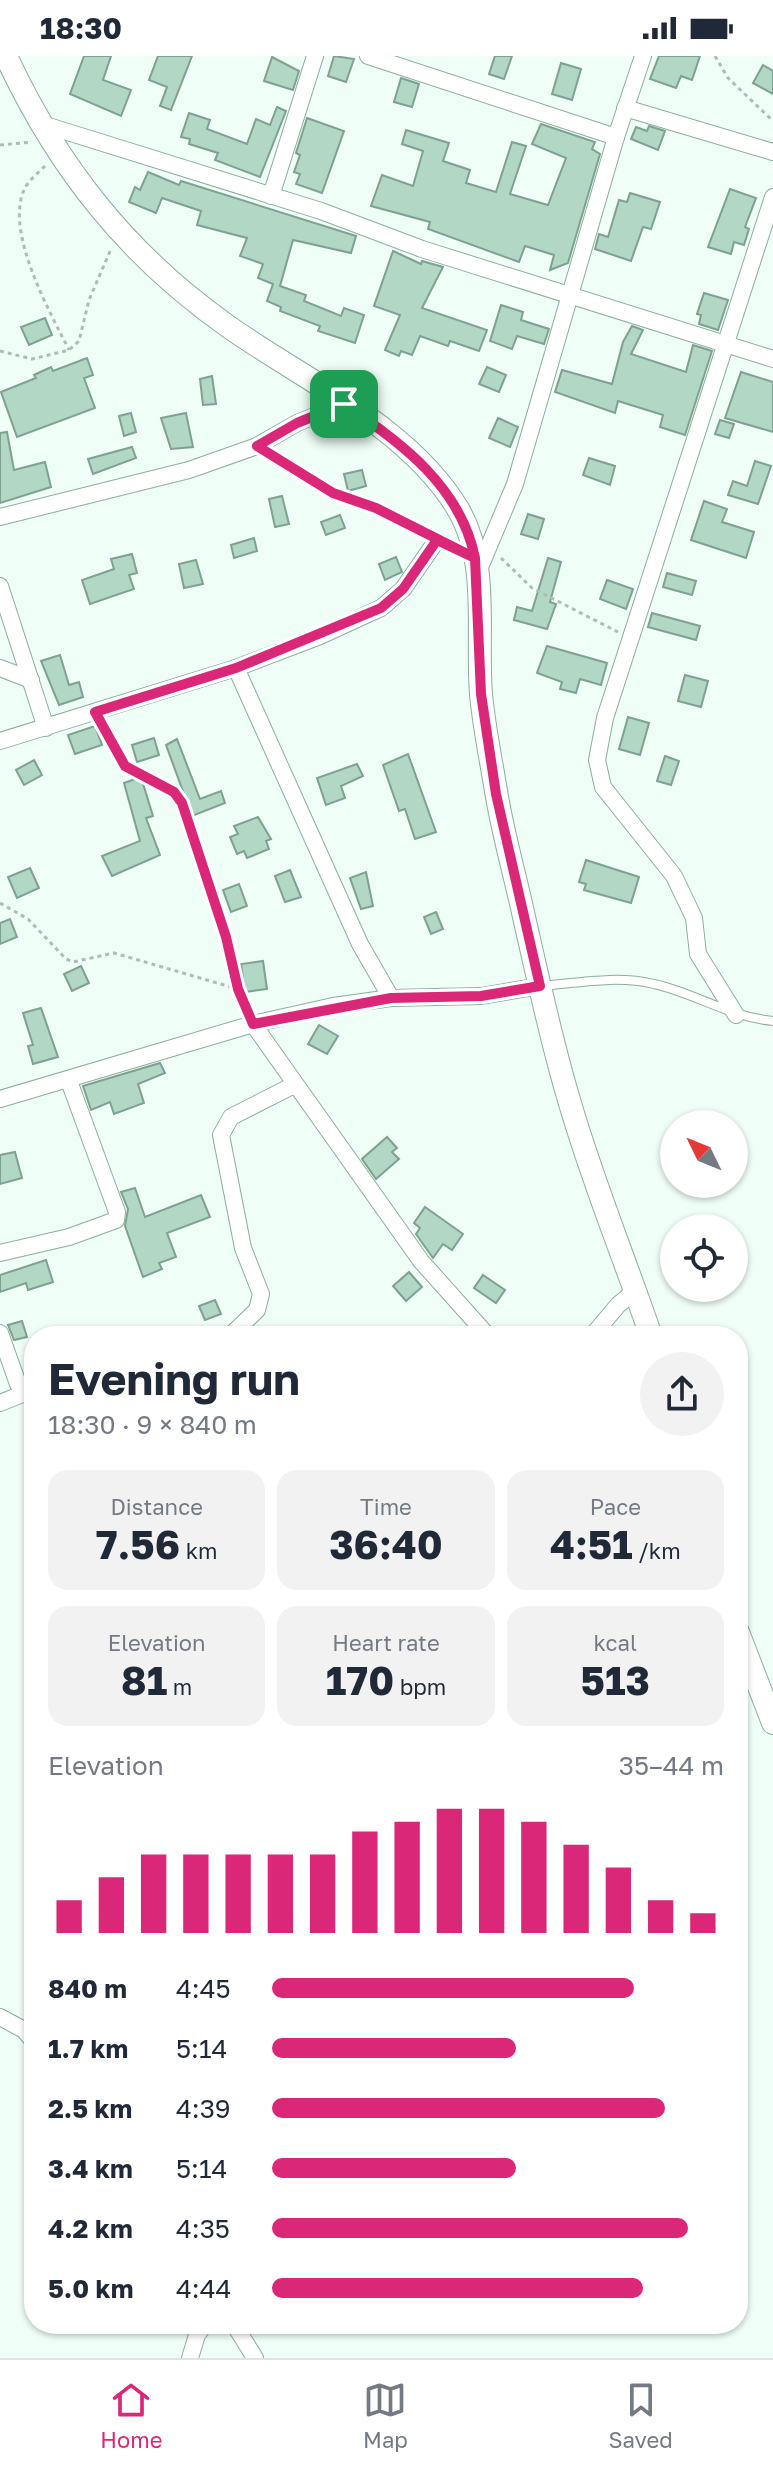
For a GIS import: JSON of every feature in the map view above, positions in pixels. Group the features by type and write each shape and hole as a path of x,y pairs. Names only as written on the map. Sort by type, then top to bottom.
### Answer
{"main road":[{"path":"6,56 51,138 93,204 166,275 228,326 322,386 412,454 459,510 482,563 481,694 496,794 540,986 569,1102 647,1326"},
{"path":"748,1658 773,1723"}],"street":[{"path":"271,196 315,56"},
{"path":"368,56 616,137"},
{"path":"423,74 429,56"},
{"path":"482,563 515,484 616,137 643,56"},
{"path":"625,108 773,152"},
{"path":"51,138 321,211 422,249 571,293 773,359"},
{"path":"736,1015 698,954 694,918 674,876 603,787 597,760 605,718 773,197"},
{"path":"0,517 189,470 257,446 297,423 344,404"},
{"path":"0,741 236,668 381,608 403,589 437,540"},
{"path":"0,586 46,728"},
{"path":"0,668 31,680"},
{"path":"236,668 360,944 391,998"},
{"path":"0,1099 253,1024 391,998 481,996 540,986"},
{"path":"253,1024 421,1261 479,1326"},
{"path":"0,1253 69,1237 116,1220 117,1212 69,1081"},
{"path":"251,1326 261,1294 243,1248 221,1135 231,1117 294,1085"},
{"path":"600,1326 635,1291"},
{"path":"0,1333 24,1384"},
{"path":"0,1403 24,1396"},
{"path":"0,2017 24,2030"},
{"path":"190,2358 198,2334"},
{"path":"240,2334 255,2358"}],"lane":[{"path":"540,986 625,979 655,984 736,1015 773,1021"}],"path":[{"path":"715,56 728,78 773,121"},
{"path":"0,145 51,138"},
{"path":"51,138 24,190 20,237 40,292 69,350"},
{"path":"0,351 32,359 69,350 79,341 89,300 120,231"},
{"path":"257,446 333,493 376,508 437,540"},
{"path":"482,563 507,560 532,588 631,638"},
{"path":"95,712 125,766 174,792 182,803 226,937 238,989 253,1024"},
{"path":"0,903 28,919 66,959 73,962 92,955 114,953 238,989"}],"building":[{"path":"84,56 111,56 103,80 131,90 121,116 70,94"},
{"path":"158,56 192,56 171,110 160,106 167,87 149,80"},
{"path":"334,56 354,59 346,82 328,76"},
{"path":"495,56 512,56 504,79 489,74"},
{"path":"659,56 700,56 692,80 681,76 676,88 650,79"},
{"path":"272,57 299,71 293,90 264,81"},
{"path":"561,63 581,69 572,100 552,94"},
{"path":"763,65 773,71 773,94 753,83"},
{"path":"401,78 419,84 412,107 394,102"},
{"path":"277,107 286,111 260,177 215,160 218,153 189,144 190,139 181,137 189,113 210,120 207,129 247,144 256,119 270,125"},
{"path":"307,118 344,131 322,193 296,184 300,174 294,172 300,155 296,153"},
{"path":"541,124 595,142 592,149 600,154 568,263 550,270 554,255 525,246 519,262 428,229 430,222 371,206 382,175 413,186 423,151 402,144 406,130 449,143 443,161 470,170 466,183 496,192 512,142 526,146 510,194 548,205 566,158 532,144"},
{"path":"649,126 665,131 658,150 631,139 636,127 647,131"},
{"path":"148,172 179,185 181,181 356,236 351,253 293,240 280,286 306,295 304,301 341,316 344,308 364,315 355,343 318,331 320,326 280,311 281,307 267,301 273,284 258,278 263,264 240,256 247,238 197,225 201,211 162,198 156,213 129,202 135,187 140,190"},
{"path":"730,189 756,198 745,227 749,229 744,245 734,242 731,254 708,247"},
{"path":"630,193 660,202 651,229 643,227 631,261 595,249 599,234 608,237 619,200 627,202"},
{"path":"393,251 421,264 422,261 443,267 422,308 487,330 479,351 450,341 448,346 420,336 412,355 401,351 399,356 385,350 400,315 374,306"},
{"path":"704,293 728,300 718,330 699,324 701,315 697,314"},
{"path":"501,305 523,312 521,320 549,329 544,344 517,336 512,349 490,341"},
{"path":"45,318 52,335 29,345 21,327"},
{"path":"632,326 643,330 631,354 686,372 693,345 712,351 685,435 660,427 663,415 618,401 615,413 555,392 562,370 612,384 623,342"},
{"path":"87,358 93,375 84,378 95,408 17,437 1,392 36,378 34,375 51,367 53,371"},
{"path":"487,367 506,375 499,392 479,384"},
{"path":"741,372 773,382 773,432 725,418"},
{"path":"212,376 216,404 203,405 200,379"},
{"path":"131,413 136,432 124,436 119,416"},
{"path":"186,413 193,447 171,449 161,418"},
{"path":"498,418 518,427 510,447 489,438"},
{"path":"720,420 734,424 729,438 715,434"},
{"path":"7,432 14,470 45,462 51,487 0,503 0,433"},
{"path":"132,447 136,458 93,474 88,459"},
{"path":"589,458 615,466 610,485 583,475"},
{"path":"755,461 771,466 758,504 728,495 733,481 747,486"},
{"path":"362,470 366,486 348,491 344,474"},
{"path":"282,496 289,524 275,527 269,499"},
{"path":"704,501 727,509 722,522 754,532 746,558 691,540"},
{"path":"528,514 544,519 538,539 521,534"},
{"path":"340,515 345,528 326,535 321,522"},
{"path":"254,538 257,551 234,558 231,545"},
{"path":"132,554 137,573 129,575 134,589 90,604 82,580 114,569 111,559"},
{"path":"396,557 402,572 385,580 379,564"},
{"path":"548,558 561,562 550,602 556,604 547,629 514,620 517,607 532,611"},
{"path":"196,560 203,584 184,588 179,564"},
{"path":"667,573 696,581 692,595 663,587"},
{"path":"607,580 633,589 626,609 600,599"},
{"path":"652,613 700,626 696,640 648,627"},
{"path":"547,646 607,663 601,685 580,679 576,693 560,689 562,682 537,673"},
{"path":"60,655 69,685 79,682 83,697 59,705 41,661"},
{"path":"685,675 708,681 701,707 678,701"},
{"path":"628,717 649,723 640,755 619,749"},
{"path":"95,726 102,745 75,754 68,735"},
{"path":"154,738 159,755 137,762 132,745"},
{"path":"177,739 200,799 221,791 225,803 192,816 166,745"},
{"path":"408,754 436,832 415,839 405,809 399,811 383,765"},
{"path":"665,756 679,761 671,785 657,781"},
{"path":"34,760 42,775 24,785 16,770"},
{"path":"357,764 363,776 341,786 345,798 326,805 317,778"},
{"path":"141,777 153,816 146,818 160,855 112,876 102,856 140,841 124,783"},
{"path":"258,817 271,839 266,841 269,849 247,858 244,851 237,854 230,837 238,834 234,826"},
{"path":"586,860 639,877 631,903 584,890 586,884 579,882"},
{"path":"30,868 39,888 17,898 8,877"},
{"path":"290,870 301,897 285,902 275,876"},
{"path":"366,872 373,906 361,909 350,878"},
{"path":"239,884 247,906 231,912 223,890"},
{"path":"436,912 443,929 431,934 424,917"},
{"path":"10,919 17,937 0,944 0,923"},
{"path":"263,961 267,989 245,992 241,964"},
{"path":"81,966 89,983 72,991 64,974"},
{"path":"41,1008 58,1057 33,1064 28,1046 33,1045 23,1013"},
{"path":"319,1025 338,1036 327,1054 308,1044"},
{"path":"160,1063 165,1073 138,1084 144,1103 114,1114 110,1102 91,1110 83,1086"},
{"path":"387,1137 397,1148 392,1152 399,1159 376,1179 362,1159"},
{"path":"15,1152 22,1178 0,1184 0,1155"},
{"path":"135,1188 145,1217 201,1195 210,1217 167,1233 176,1257 159,1263 162,1269 143,1277 125,1226 128,1209 121,1192"},
{"path":"425,1207 463,1234 452,1250 443,1244 433,1258 416,1234 420,1228 414,1223"},
{"path":"46,1260 53,1282 28,1290 26,1283 0,1292 0,1275"},
{"path":"409,1272 422,1287 406,1301 393,1286"},
{"path":"483,1275 505,1290 496,1303 474,1288"},
{"path":"215,1300 221,1314 205,1320 199,1306"},
{"path":"22,1321 24,1338 14,1340 8,1325"}],"route":[{"path":"344,404 297,423 257,446 333,493 376,508 475,558 481,694 496,794 540,986 481,996 391,998 333,1006 253,1024 238,989 226,937 182,803 174,792 125,766 95,712 236,668 320,636 381,608 403,589 437,540 475,558 459,510 437,482 412,454 344,404"}]}
